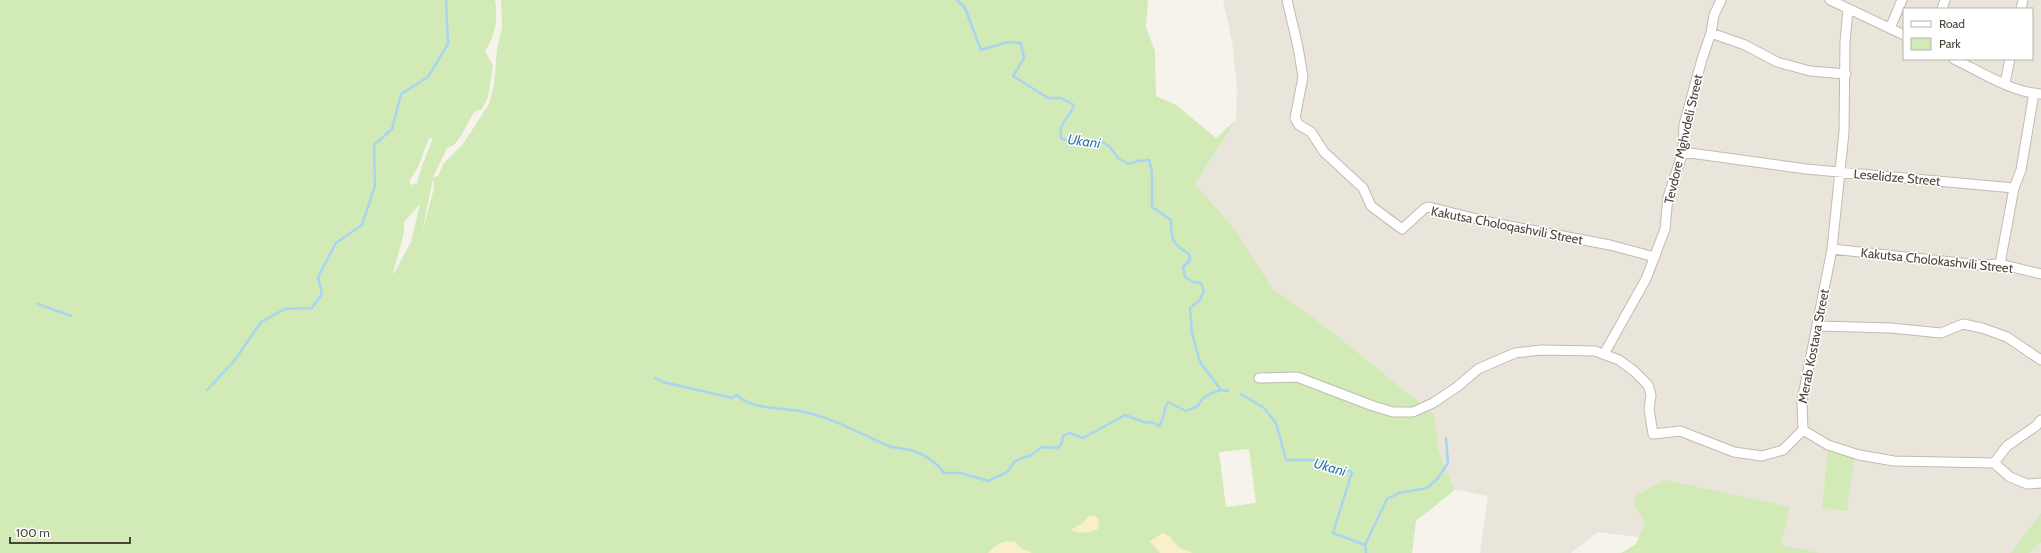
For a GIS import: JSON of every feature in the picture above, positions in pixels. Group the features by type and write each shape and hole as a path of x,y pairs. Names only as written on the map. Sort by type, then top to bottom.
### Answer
{"street":[{"name":"Kakutsa Choloqashvili Street","path":"1287,0 1298,47 1303,77 1295,118 1299,125 1311,132 1324,152 1363,188 1371,206 1402,229 1425,208 1429,207 1489,222 1610,244 1655,257"},
{"name":"Tevdore Mghvdeli Street","path":"1604,354 1646,279 1665,229 1668,197 1683,152 1684,125 1702,59 1711,34 1714,15 1721,0"},
{"path":"1830,0 1903,34"},
{"path":"1890,28 1902,0"},
{"name":"Merab Kostava Street","path":"1803,430 1802,401 1832,248 1844,132 1846,74 1845,42 1848,8"},
{"path":"1711,34 1745,45 1777,62 1810,71 1846,74"},
{"path":"1956,60 2005,83 2037,94 2021,170 2014,188 2000,264"},
{"path":"2005,83 2010,60"},
{"name":"Leselidze Street","path":"1683,152 1806,169 2014,188"},
{"name":"Kakutsa Cholokashvili Street","path":"1832,248 1980,265 2000,264 2041,274"},
{"path":"1817,326 1891,328 1941,333 1963,324 1982,328 2007,337 2041,360"},
{"path":"1259,378 1297,377 1373,406 1393,412 1413,412 1433,403 1457,388 1478,369 1515,353 1584,350 1604,354 1619,360 1634,371 1648,385 1651,395 1649,409 1653,434 1680,431 1734,452 1762,456 1783,450 1803,430 1828,445 1859,456 1883,460 1994,463 2010,477 2021,482 2027,484 2041,483"},
{"path":"1994,463 2007,446 2036,426 2041,420"}],"shaded area":[{"path":"1223,0 2041,0 2041,553 1764,553 1598,532 1571,553 1480,553 1488,496 1455,490 1439,452 1434,414 1326,327 1272,288 1235,229 1195,184 1236,120 1237,88 1232,41"}],"green space":[{"path":"0,0 495,0 496,20 494,33 485,51 493,66 488,97 482,109 474,112 461,136 454,145 447,148 433,178 438,176 444,163 463,144 489,104 494,85 497,50 502,27 501,0 1148,0 1146,27 1155,51 1156,96 1176,105 1216,138 1236,120 1195,184 1235,229 1272,288 1326,327 1434,414 1439,452 1455,490 1416,521 1412,553 1192,553 1178,547 1169,536 1150,541 1160,553 1030,553 1008,541 1000,543 988,553 0,553","holes":["429,138 433,138 417,183 411,185 409,182 419,165","433,178 434,188 422,233","420,204 411,242 393,275 402,241 404,222","1249,449 1256,503 1226,507 1219,452"]},
{"path":"1832,450 1854,457 1847,511 1822,508 1828,452"},
{"path":"1665,480 1790,507 1781,545 1820,553 1621,553 1636,544 1645,522 1633,502 1635,496"},
{"path":"2041,513 2041,542 2029,553 2011,553"}],"sand":[{"path":"1088,516 1094,516 1099,520 1098,529 1084,532 1070,530 1083,523"},
{"path":"1163,533 1169,536 1178,547 1192,553 1160,553 1150,541"},
{"path":"1008,541 1016,542 1019,547 1032,553 988,553 1000,543"}],"waterway":[{"path":"207,390 234,361 261,322 285,309 312,308 322,294 318,277 336,243 362,225 375,186 374,145 392,129 401,94 428,77 448,44 446,0"},
{"name":"Ukani","path":"957,0 965,8 981,50 1008,42 1021,43 1024,58 1013,76 1048,98 1061,98 1074,105 1062,126 1062,139 1080,143 1101,141 1110,147 1118,158 1129,164 1149,160 1152,172 1152,207 1171,220 1171,232 1176,244 1189,254 1190,260 1183,267 1185,277 1193,282 1201,283 1204,291 1200,300 1190,308 1192,333 1200,362 1221,390 1228,391"},
{"path":"38,304 71,316"},
{"path":"655,378 663,382 732,398 737,395 751,404 769,408 797,410 816,415 838,423 891,447 907,449 921,454 927,457 944,473 961,473 988,481 1007,472 1015,461 1031,455 1042,447 1057,448 1061,445 1063,436 1069,433 1083,438 1125,415 1146,423 1152,422 1159,426 1168,402 1186,411 1198,406 1207,395 1221,390"},
{"name":"Ukani","path":"1241,394 1264,408 1276,423 1286,460 1313,460 1352,472 1333,533 1365,545 1366,553"},
{"path":"1365,545 1387,499 1399,493 1427,488 1438,478 1448,463 1446,438"}]}
